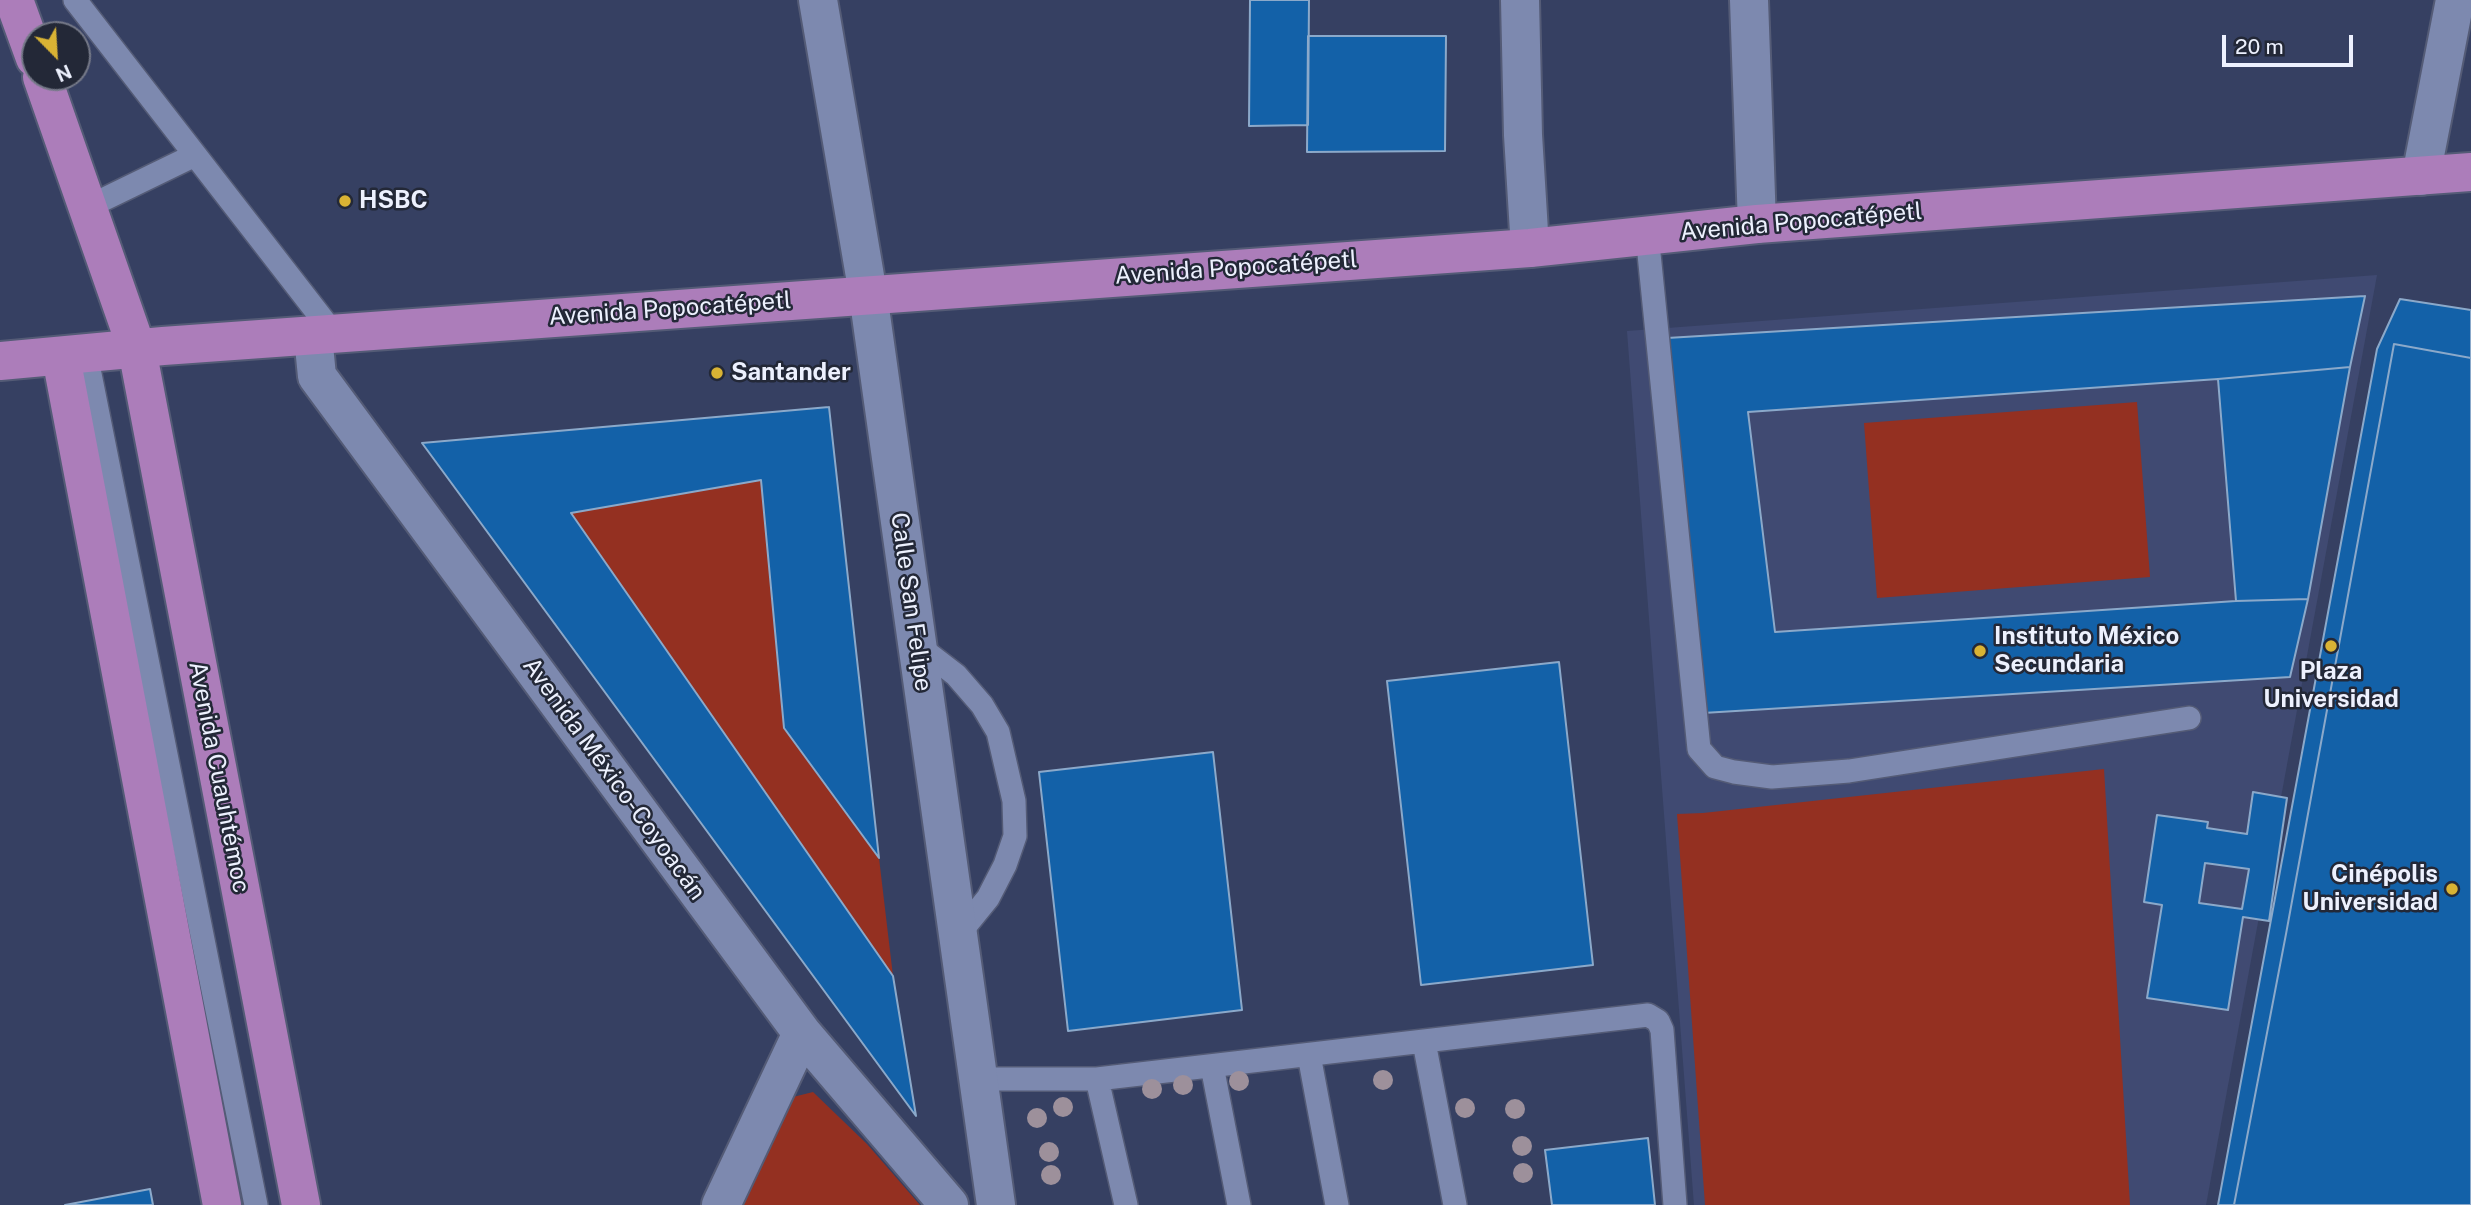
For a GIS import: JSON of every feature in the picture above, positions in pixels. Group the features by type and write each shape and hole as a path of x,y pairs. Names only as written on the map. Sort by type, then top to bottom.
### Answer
{"main road":[{"path":"14,0 22,21"},
{"path":"47,91 137,349"},
{"name":"Avenida Popocatépetl","path":"0,361 868,294 1530,248 1757,224 2471,172"},
{"name":"Avenida Cuauhtémoc","path":"137,349 300,1205"},
{"path":"74,355 222,1205"}],"street":[{"name":"Calle San Felipe","path":"818,0 868,294 996,1205"},
{"path":"1520,0 1523,135 1530,248"},
{"path":"1749,0 1757,224"},
{"path":"2421,176 2455,0"},
{"name":"Avenida México-Coyoacán","path":"323,335 317,376 802,1033 949,1205"},
{"path":"720,1205 802,1033"}],"lane":[{"path":"75,0 195,155 323,335"},
{"path":"88,207 195,155"},
{"path":"1647,234 1699,749 1715,767 1772,777 1849,771 2189,718"},
{"path":"74,355 256,1205"},
{"path":"917,645 956,675 982,705 998,732 1014,801 1016,836 1005,865 988,898 958,935"},
{"path":"979,1079 1097,1079 1648,1015 1658,1021 1662,1030 1675,1205"},
{"path":"1424,1042 1455,1205"},
{"path":"1309,1055 1337,1205"},
{"path":"1212,1066 1239,1205"},
{"path":"1097,1079 1126,1205"}],"shaded area":[{"name":"Instituto México Secundaria","path":"2377,275 2206,1205 1694,1205 1627,331"},
{"path":"2137,402 2150,577 1877,598 1864,423"},
{"path":"761,480 784,728 879,858 893,976 571,513"},
{"path":"2104,769 2130,1205 1705,1205 1677,814"},
{"path":"813,1092 867,1144 920,1205 732,1205 785,1099"}],"building":[{"path":"1250,0 1309,0 1308,125 1249,126"},
{"path":"1308,36 1446,36 1445,151 1307,152"},
{"path":"2365,296 2350,367 2218,379 1748,412 1775,632 2236,601 2308,599 2290,677 1703,713 1667,338"},
{"name":"Plaza Universidad","path":"2400,299 2471,310 2471,358 2394,344 2234,1205 2218,1205 2377,349"},
{"path":"2394,344 2471,358 2471,1205 2234,1205 2286,934"},
{"path":"2350,367 2308,599 2236,601 2218,379"},
{"path":"829,407 879,858 784,728 761,480 571,513 893,976 916,1116 422,443"},
{"path":"1559,662 1593,965 1421,985 1387,681"},
{"path":"1213,752 1242,1010 1068,1031 1039,772"},
{"path":"2253,792 2287,798 2269,921 2243,917 2228,1010 2147,998 2162,905 2144,902 2157,815 2208,822 2207,828 2247,834","holes":["2205,863 2249,869 2242,909 2199,903"]},
{"path":"1648,1138 1655,1205 1552,1205 1545,1150"},
{"path":"150,1189 153,1205 65,1205"}],"place":[{"name":"HSBC","path":"345,201"},
{"name":"Santander","path":"717,373"},
{"name":"Plaza Universidad","path":"2331,646"},
{"name":"Instituto México Secundaria","path":"1980,651"},
{"name":"Cinépolis Universidad","path":"2452,889"}]}
